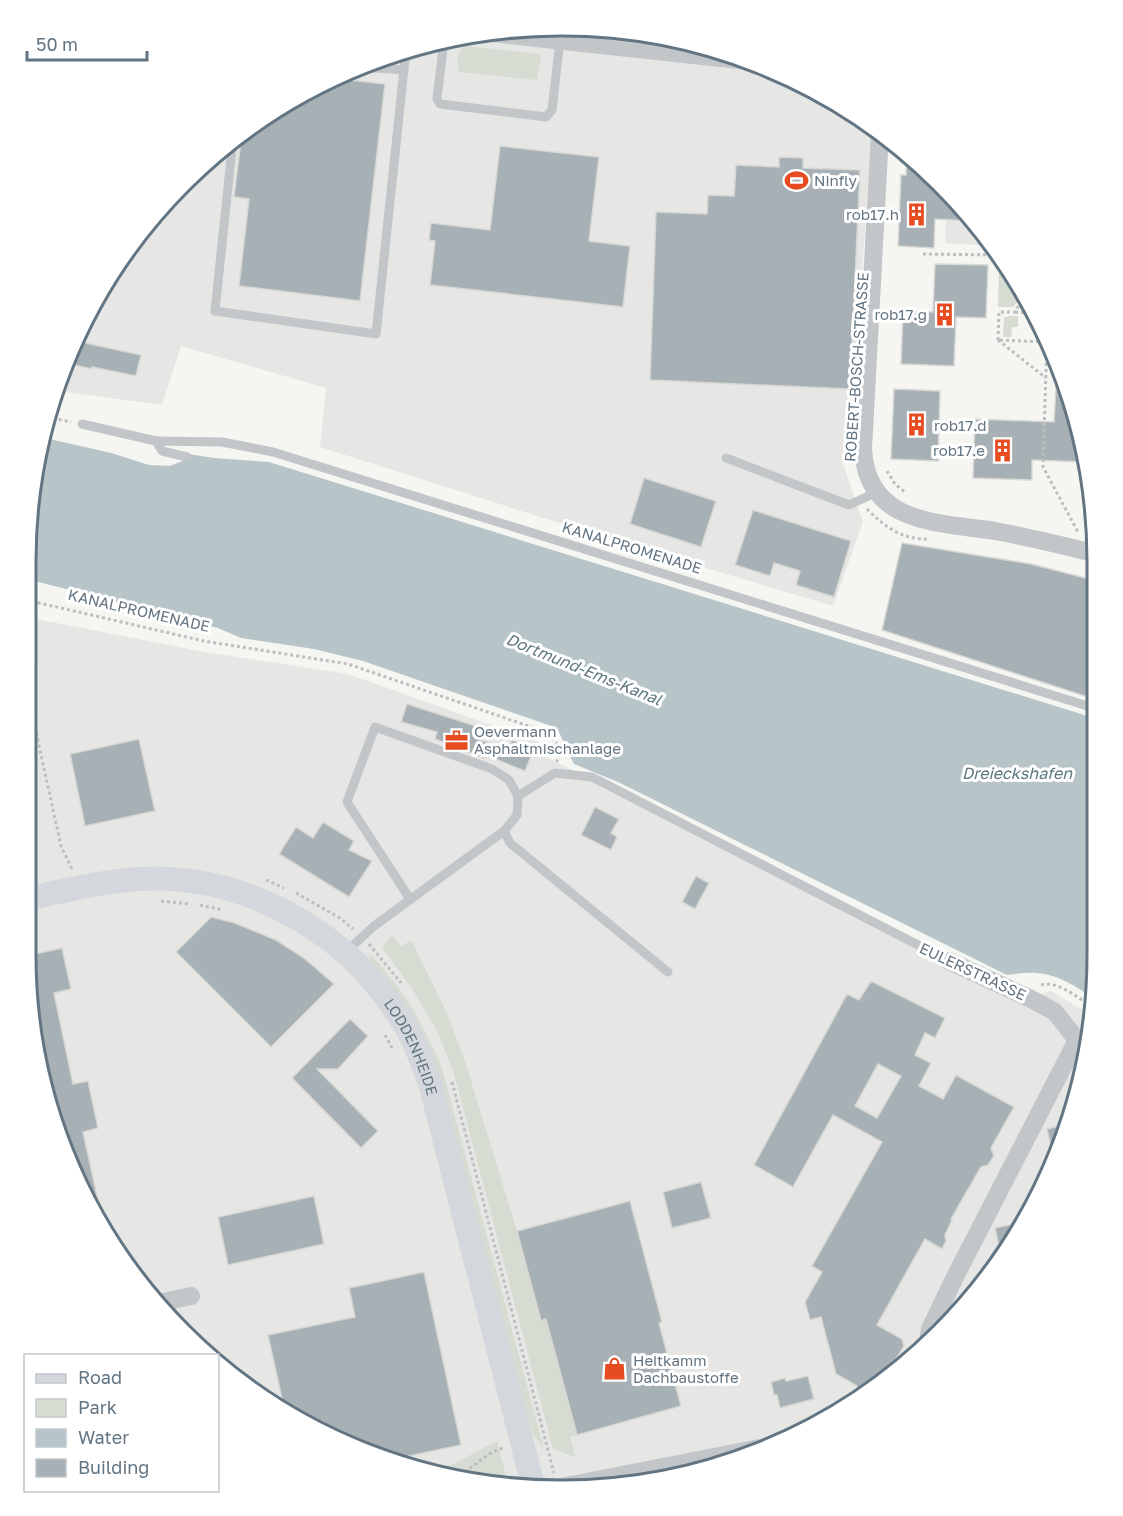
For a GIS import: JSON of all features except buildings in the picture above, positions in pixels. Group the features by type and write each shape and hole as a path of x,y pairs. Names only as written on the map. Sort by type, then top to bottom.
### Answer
{"street":[{"path":"530,37 705,56"},
{"name":"ROBERT-BOSCH-STRASSE","path":"879,144 863,449 869,496 913,518 996,532 1087,552"},
{"name":"LODDENHEIDE","path":"36,897 138,879 192,882 245,894 353,944 399,1015 422,1060 439,1112 532,1479"},
{"name":"EULERSTRASSE","path":"949,961 1055,1012 1080,1040"},
{"name":"EULERSTRASSE","path":"930,1329 955,1277 1079,1048"},
{"path":"166,1301 191,1296"},
{"path":"571,1480 725,1453"}],"lane":[{"path":"443,50 437,99 440,104 546,117 552,110 560,40"},
{"path":"232,153 215,311 376,334 405,60"},
{"path":"381,68 404,70"},
{"name":"KANALPROMENADE","path":"82,424 156,441 222,442 273,452 1087,706"},
{"name":"KANALPROMENADE","path":"156,441 162,451 187,457"},
{"path":"726,458 849,505 869,496"},
{"path":"353,944 504,831 517,815 518,796 509,780 492,770 375,727 347,802 410,900"},
{"path":"518,796 555,772"},
{"name":"EULERSTRASSE","path":"555,772 592,777 949,961"},
{"path":"504,831 510,843 668,972"}],"path":[{"path":"923,254 988,256"},
{"path":"1016,312 1020,304"},
{"path":"998,340 999,312 1024,313"},
{"path":"998,340 1038,340"},
{"path":"998,340 1046,378"},
{"path":"1046,358 1043,467 1082,538 1070,536"},
{"path":"56,419 82,424"},
{"path":"885,469 895,484 908,495"},
{"path":"869,496 866,508 885,527 905,536 933,539"},
{"name":"KANALPROMENADE","path":"36,602 204,641 348,664 550,735 558,746 559,753 555,772"},
{"path":"36,732 61,846 72,869 81,867"},
{"path":"263,879 309,900 340,918 353,944 393,971 406,990"},
{"path":"152,900 196,904 231,912"},
{"path":"1031,999 1044,983 1063,988 1085,1002"},
{"path":"382,1029 396,1054"},
{"path":"451,1081 557,1480"},
{"path":"466,1471 492,1452 504,1447"}],"shaded area":[{"path":"562,36 630,40 698,54 763,76 824,106 871,138 856,358 842,461 863,522 833,606 619,542 320,447 326,388 181,346 162,405 64,392 76,360 106,299 166,215 215,166 299,106 360,76 425,54 493,40"},
{"path":"947,204 980,245 945,243"},
{"path":"36,619 205,652 348,674 536,741 548,747 549,753 546,757 953,957 1041,994 1051,991 1084,1011 1083,1023 1069,1091 1059,1123 1047,1156 1017,1217 978,1274 933,1326 881,1371 824,1410 763,1440 698,1462 630,1476 596,1479 527,1479 493,1476 425,1462 360,1440 299,1410 270,1391 215,1350 190,1326 166,1301 125,1246 106,1217 76,1156 54,1091 46,1057 37,989"}],"green space":[{"path":"466,46 539,54 541,58 537,80 459,72 459,54 461,48"},
{"path":"999,271 1018,301 1013,307 998,307"},
{"path":"1018,316 1018,327 1012,327 1011,337 1003,337 1004,317"},
{"path":"392,935 401,947 411,940 446,1011 465,1061 517,1231 540,1320 546,1319 548,1326 577,1435 570,1437 575,1457 553,1449 453,1070 436,1029 414,992 382,947"},
{"path":"369,953 412,1007 442,1068 544,1449 533,1434 529,1421 467,1188 370,961"},
{"path":"497,1441 506,1477 493,1476 447,1467"}],"water":[{"path":"51,439 111,453 149,465 170,466 185,460 189,454 269,462 1087,716 1086,993 1054,976 1033,973 1007,975 618,782 574,764 557,728 363,661 314,649 241,638 218,628 36,581 40,493"}],"place":[{"name":"Ninfly","path":"796,180"},
{"name":"rob17.h","path":"917,214"},
{"name":"rob17.g","path":"945,314"},
{"name":"rob17.d","path":"916,425"},
{"name":"rob17.e","path":"1003,450"},
{"name":"Oevermann Asphaltmischanlage","path":"456,740"},
{"name":"Heitkamm Dachbaustoffe","path":"615,1369"}],"water label":[{"name":"Dortmund-Ems-Kanal","path":"584,669"},
{"name":"Dreieckshafen","path":"1017,773"}]}
